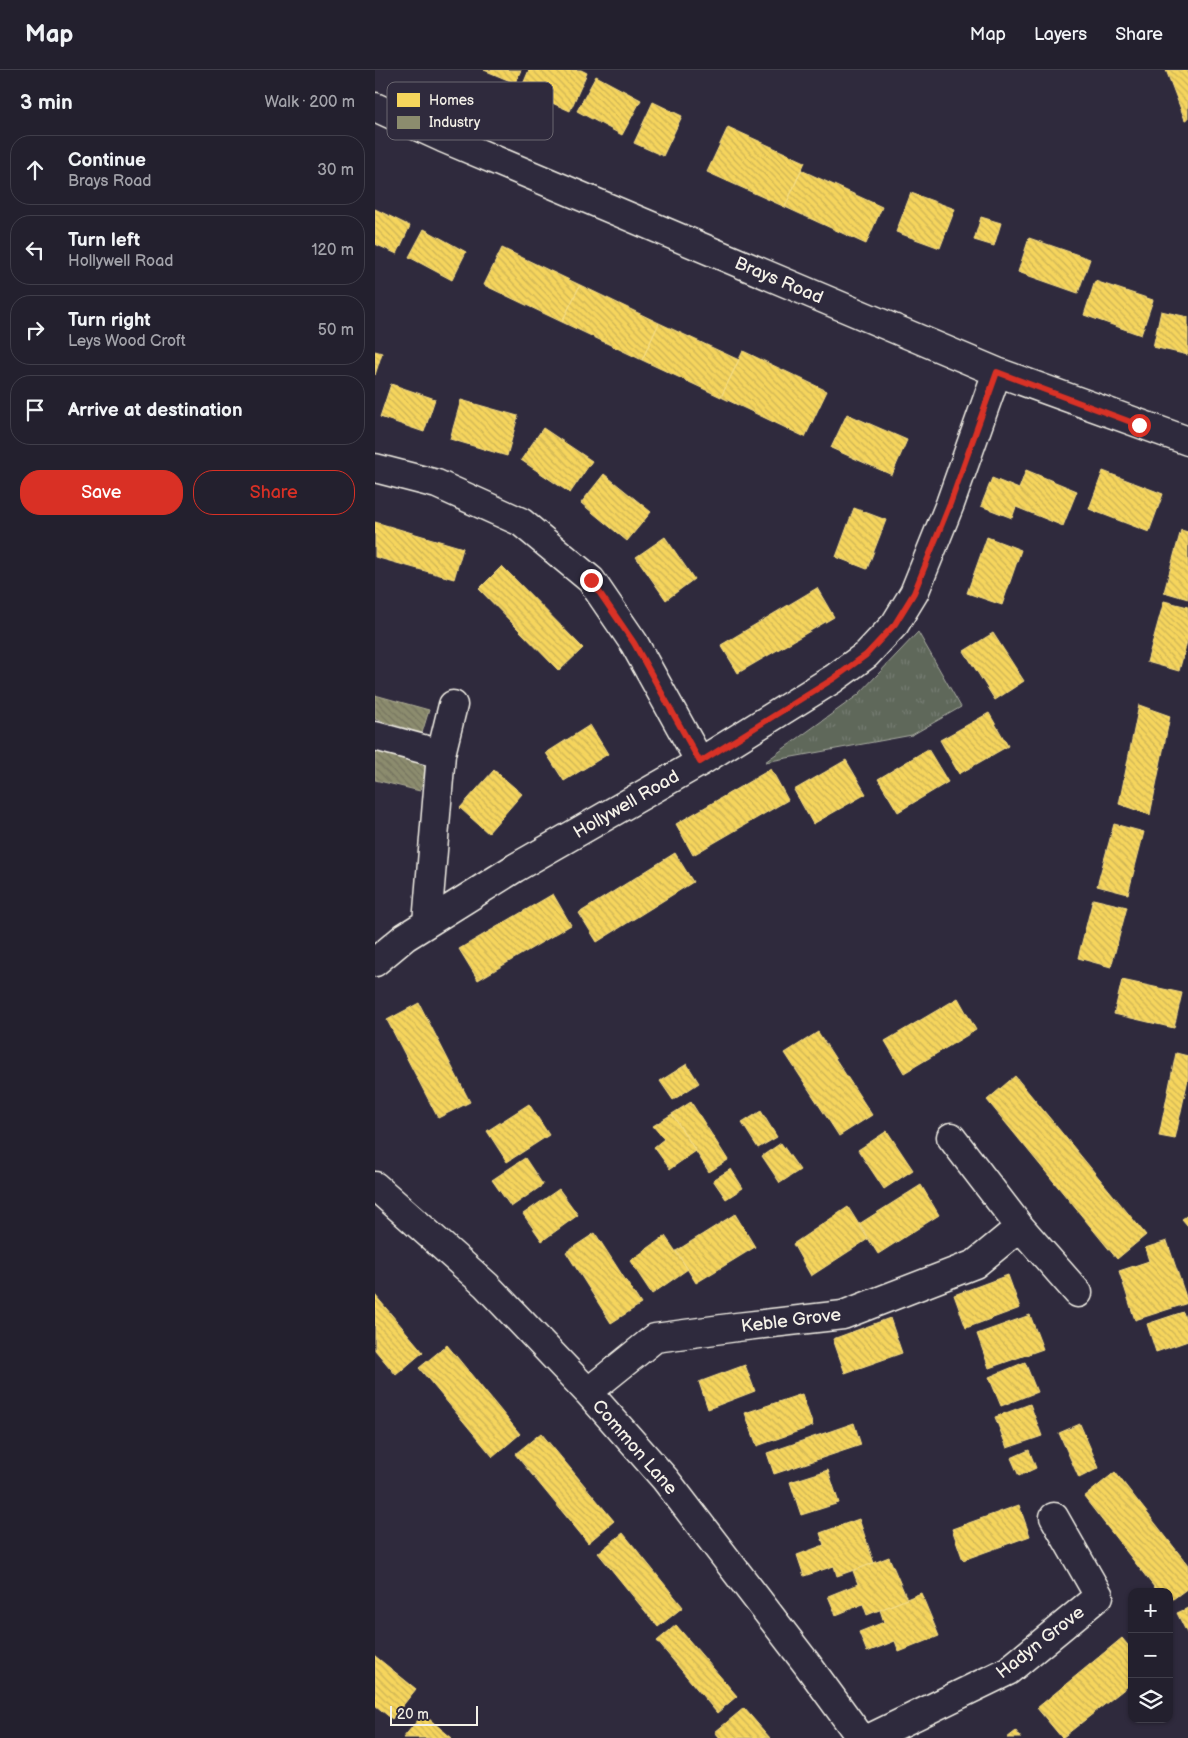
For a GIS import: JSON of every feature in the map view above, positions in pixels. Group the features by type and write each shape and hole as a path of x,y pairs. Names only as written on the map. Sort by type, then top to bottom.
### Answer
{"street":[{"name":"Brays Road","path":"375,107 387,112"},
{"name":"Brays Road","path":"448,140 997,372 1188,441"},
{"name":"Hollywell Road","path":"375,962 405,937 427,923 515,868 700,762 833,679 866,655 895,624 914,593 950,504 997,372"},
{"path":"375,468 437,484 521,522 591,580 634,643 700,762"},
{"path":"427,923 441,754 453,705"},
{"path":"375,736 441,754"},
{"path":"951,1137 1020,1227 1078,1293"},
{"name":"Common Lane","path":"375,1186 486,1285 588,1392 665,1478 861,1738"},
{"name":"Keble Grove","path":"588,1392 655,1338 843,1315 975,1264 1020,1227"},
{"name":"Hadyn Grove","path":"870,1738 1008,1671 1099,1596 1054,1517"}],"green space":[{"path":"918,632 961,707 912,735 765,762 858,695"}],"building: Homes":[{"path":"484,70 521,70 515,82"},
{"path":"529,70 581,70 587,73 570,111 553,103 553,82 524,82"},
{"path":"1166,70 1188,70 1188,119 1185,120"},
{"path":"596,76 641,100 622,135 577,111"},
{"path":"653,102 682,116 663,156 634,143"},
{"path":"728,127 805,162 785,207 707,172"},
{"path":"801,170 882,207 866,244 785,207"},
{"path":"911,193 955,209 940,248 896,232"},
{"path":"375,209 410,226 397,254 375,244"},
{"path":"981,217 1001,223 994,246 974,240"},
{"path":"424,229 466,252 452,280 409,257"},
{"path":"1029,238 1090,259 1078,293 1018,272"},
{"path":"502,248 580,285 562,322 484,285"},
{"path":"1095,281 1153,300 1141,335 1084,315"},
{"path":"580,285 659,323 642,360 562,322"},
{"path":"1161,311 1188,317 1188,355 1153,347"},
{"path":"659,323 739,360 721,397 642,360"},
{"path":"375,351 382,353 375,375"},
{"path":"743,351 827,391 805,437 721,397"},
{"path":"391,384 435,399 424,432 380,417"},
{"path":"461,400 518,416 507,456 450,439"},
{"path":"847,414 907,440 892,475 831,448"},
{"path":"543,428 592,461 570,493 521,460"},
{"path":"1026,470 1077,491 1063,526 1016,507 1012,518 981,506 992,478 1019,489"},
{"path":"1103,471 1163,494 1149,532 1089,509"},
{"path":"604,474 651,512 627,541 581,503"},
{"path":"854,508 886,520 867,569 836,557"},
{"path":"375,522 463,548 454,579 375,557"},
{"path":"1181,530 1188,532 1188,599 1164,592"},
{"path":"665,537 694,579 666,600 636,557"},
{"path":"987,537 1021,550 1002,605 967,593"},
{"path":"502,566 583,648 559,671 479,589"},
{"path":"817,588 834,617 738,673 721,645"},
{"path":"1164,601 1188,607 1188,638 1179,671 1147,662"},
{"path":"993,633 1024,681 995,700 964,651"},
{"path":"1139,705 1170,716 1150,815 1119,804"},
{"path":"989,713 1008,746 959,774 940,740"},
{"path":"590,725 608,754 564,781 546,753"},
{"path":"928,749 948,782 898,812 878,779"},
{"path":"846,760 866,794 813,824 794,790"},
{"path":"771,769 788,800 693,855 676,824"},
{"path":"494,770 522,794 488,833 460,808"},
{"path":"1114,824 1144,832 1128,894 1097,886"},
{"path":"675,853 693,882 597,942 579,913"},
{"path":"553,894 571,925 478,980 459,949"},
{"path":"1093,899 1127,907 1111,967 1078,958"},
{"path":"1122,980 1182,993 1174,1028 1114,1014"},
{"path":"958,998 976,1030 904,1073 885,1041"},
{"path":"419,1003 470,1102 438,1118 387,1020"},
{"path":"818,1032 872,1115 839,1136 785,1053"},
{"path":"1176,1053 1188,1056 1188,1079 1175,1139 1159,1136"},
{"path":"687,1064 699,1083 673,1100 660,1081"},
{"path":"1015,1076 1146,1235 1117,1259 987,1100"},
{"path":"691,1102 728,1160 709,1172 672,1114"},
{"path":"529,1104 549,1135 507,1162 487,1131"},
{"path":"761,1111 777,1137 758,1148 742,1123"},
{"path":"672,1114 696,1151 670,1169 654,1147 664,1139 653,1126"},
{"path":"887,1131 913,1170 884,1189 858,1150"},
{"path":"781,1143 800,1170 780,1183 762,1156"},
{"path":"525,1158 543,1185 511,1207 492,1180"},
{"path":"731,1169 743,1188 726,1199 713,1180"},
{"path":"921,1185 939,1215 878,1254 859,1224"},
{"path":"559,1189 578,1215 542,1241 523,1214"},
{"path":"848,1207 868,1239 811,1276 793,1244"},
{"path":"735,1214 755,1247 696,1283 676,1251"},
{"path":"1188,1215 1188,1226 1182,1219"},
{"path":"595,1233 641,1304 611,1323 566,1252"},
{"path":"665,1236 688,1269 652,1294 630,1261"},
{"path":"1167,1241 1188,1303 1135,1320 1119,1271 1149,1261 1145,1248"},
{"path":"1008,1275 1020,1308 966,1328 954,1295"},
{"path":"375,1295 423,1352 396,1375 375,1350"},
{"path":"1183,1312 1188,1327 1188,1341 1156,1352 1147,1324"},
{"path":"1030,1315 1043,1349 989,1368 977,1334"},
{"path":"890,1318 902,1353 845,1373 833,1339"},
{"path":"447,1345 520,1434 493,1457 419,1368"},
{"path":"1025,1362 1037,1392 1001,1406 989,1377"},
{"path":"745,1365 755,1391 708,1409 699,1382"},
{"path":"802,1394 813,1426 757,1446 745,1413"},
{"path":"1030,1404 1042,1436 1007,1448 995,1417"},
{"path":"854,1423 861,1445 774,1474 767,1453"},
{"path":"1080,1424 1099,1468 1079,1478 1059,1433"},
{"path":"541,1433 614,1521 588,1543 515,1454"},
{"path":"1029,1450 1036,1468 1019,1476 1011,1458"},
{"path":"828,1470 839,1503 801,1515 790,1482"},
{"path":"1115,1472 1188,1565 1188,1588 1173,1599 1173,1588 1155,1588 1084,1497"},
{"path":"1019,1505 1030,1536 963,1560 952,1529"},
{"path":"859,1519 874,1563 837,1576 834,1566 804,1576 797,1555 824,1545 820,1533"},
{"path":"623,1533 683,1607 658,1627 598,1553"},
{"path":"889,1557 907,1599 867,1615 863,1604 836,1615 828,1596 858,1584 853,1571"},
{"path":"921,1593 939,1636 899,1652 895,1641 867,1652 859,1632 884,1622 880,1610"},
{"path":"1188,1608 1188,1635 1177,1613"},
{"path":"676,1625 737,1696 717,1713 657,1641"},
{"path":"1122,1638 1128,1645 1128,1686 1062,1738 1037,1708"},
{"path":"375,1656 416,1689 392,1719 375,1705"},
{"path":"744,1708 770,1738 720,1738 715,1732"},
{"path":"423,1714 452,1738 403,1738"},
{"path":"1016,1731 1021,1738 1007,1738"}],"building: Industry":[{"path":"375,695 429,710 422,733 375,719"},
{"path":"375,750 428,764 420,791 375,780"}],"route":[{"path":"591,580 634,643 700,762 833,679 866,655 895,624 914,593 950,504 997,372 1139,425"}]}
